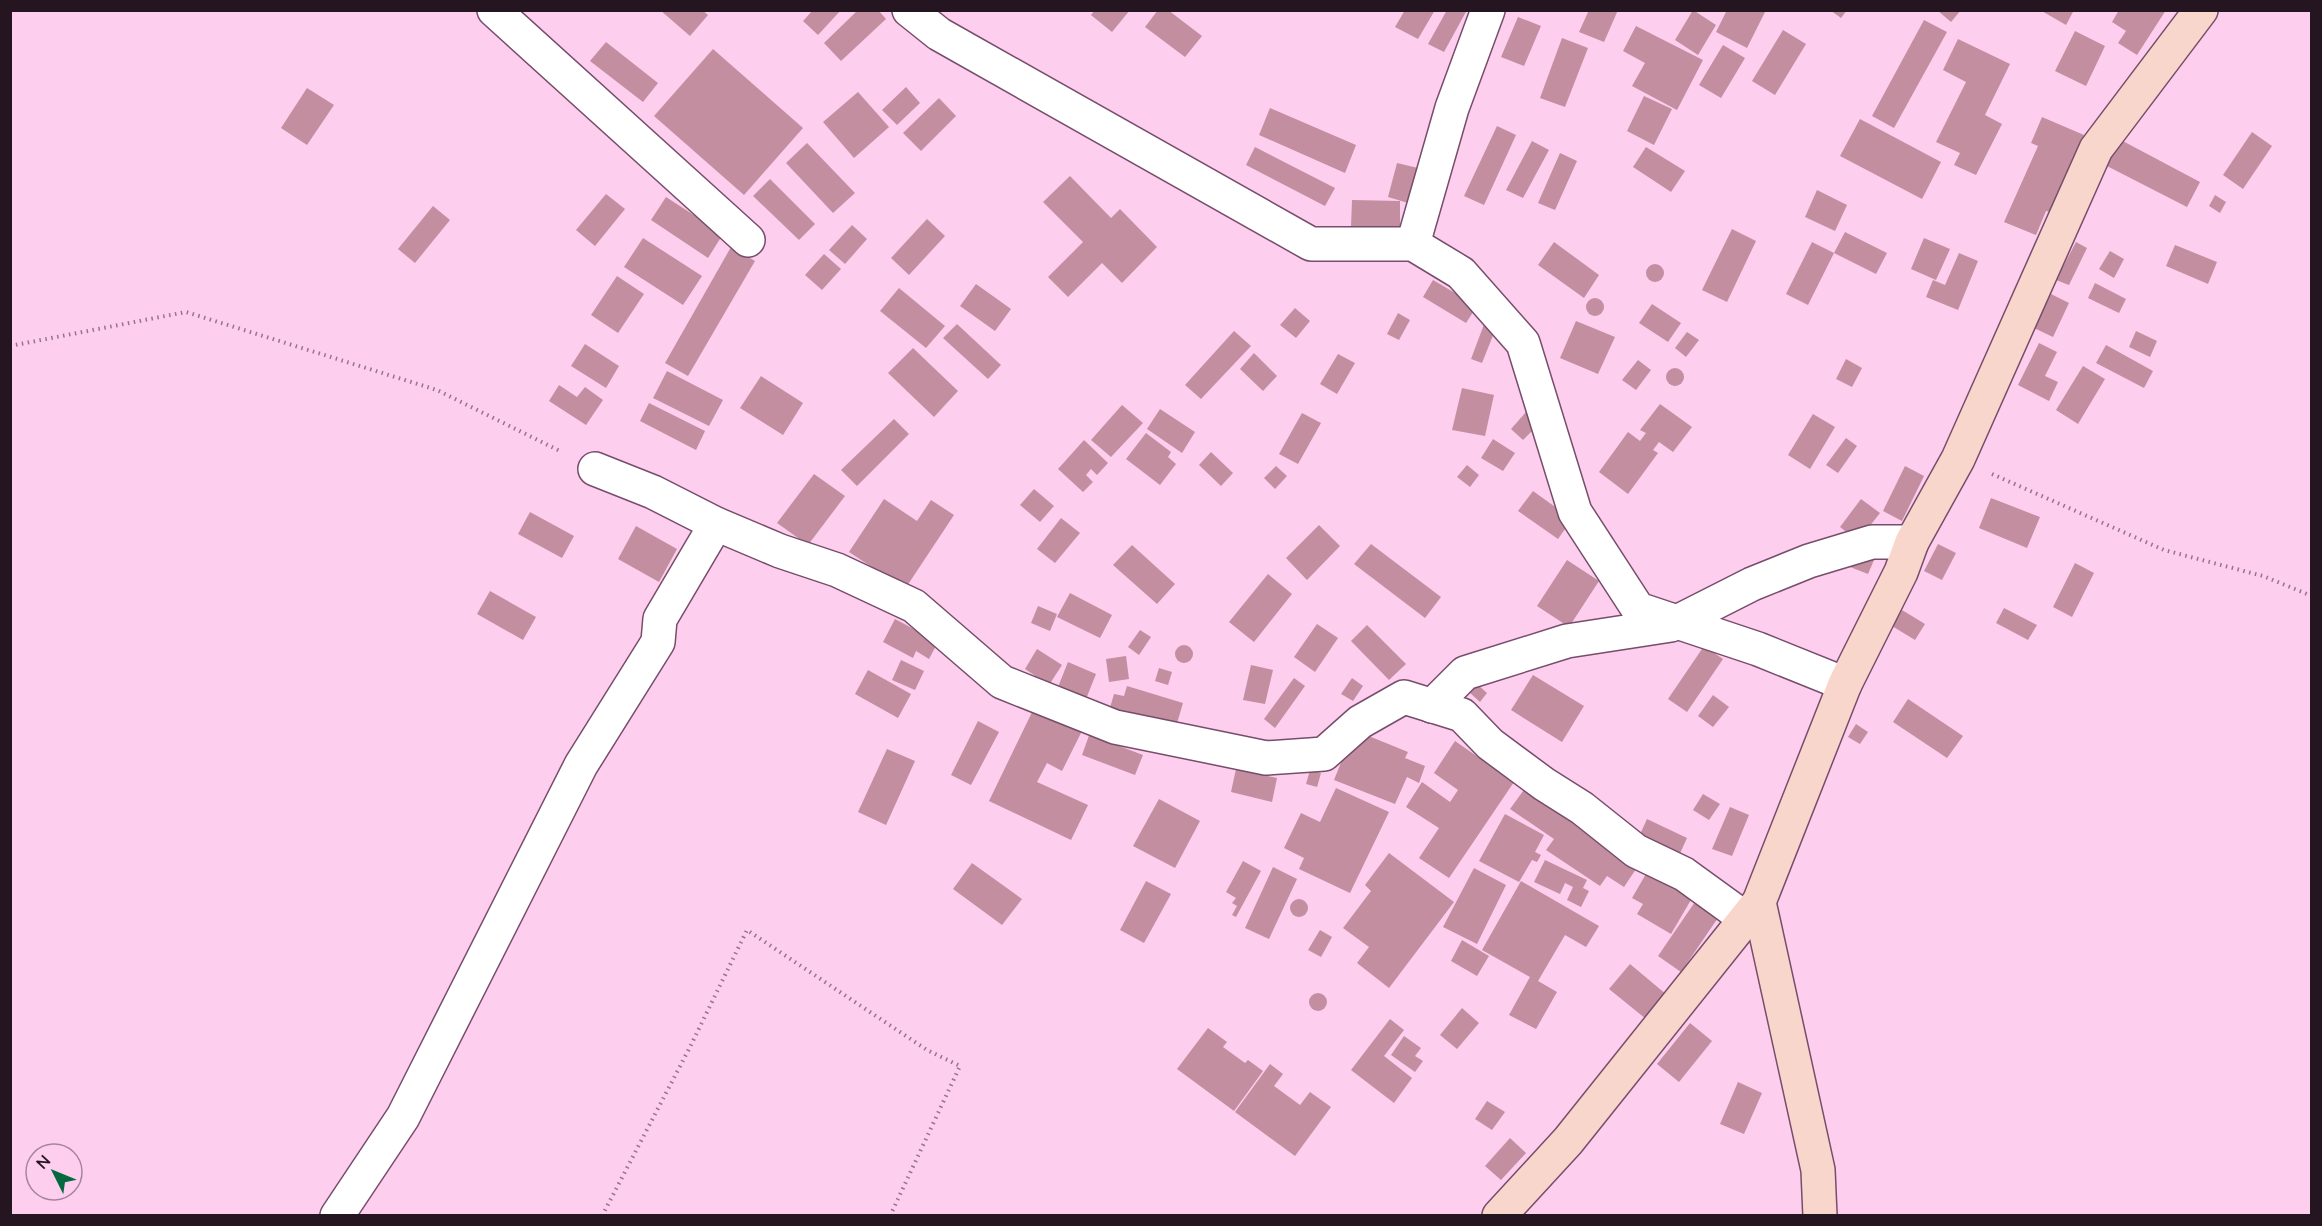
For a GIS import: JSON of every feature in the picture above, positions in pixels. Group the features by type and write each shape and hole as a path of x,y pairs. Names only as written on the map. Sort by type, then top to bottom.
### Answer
{"street":[{"path":"494,10 748,240"},
{"path":"909,10 939,34 1311,244 1413,244 1461,273 1523,343 1575,512 1638,609 1758,649 1845,684"},
{"path":"1413,244 1452,108 1488,10"},
{"path":"1499,1215 1568,1141 1752,911 1845,684 1901,572 1912,542 1958,459 2096,149 2201,10"},
{"path":"596,469 653,492 716,524 780,551 837,570 914,606 1002,682 1115,727 1266,758 1324,754 1360,722 1404,697 1462,715 1490,744 1544,784 1582,808 1636,851 1752,911 1818,1170 1820,1215"},
{"path":"337,1215 403,1117 581,765 658,642 660,619 716,524"},
{"path":"1432,706 1465,673 1567,641 1678,622 1752,584 1809,561 1872,542 1912,542"}],"path":[{"path":"10,346 186,312 437,390 596,469"},
{"path":"1958,459 2164,550 2263,576 2312,596"},
{"path":"602,1215 690,1047 747,930 927,1050 960,1066 890,1215"}],"building":[{"path":"660,10 702,10 708,15 690,36"},
{"path":"813,10 841,10 818,35 803,21"},
{"path":"858,10 878,10 886,19 841,61 824,43"},
{"path":"1095,10 1130,10 1112,32 1091,15"},
{"path":"1158,10 1168,10 1202,36 1185,57 1145,27"},
{"path":"1405,10 1435,10 1418,39 1395,27"},
{"path":"1447,10 1467,10 1444,52 1428,44"},
{"path":"1589,10 1618,10 1604,42 1579,32"},
{"path":"1693,10 1716,25 1698,55 1675,40"},
{"path":"1727,10 1766,10 1747,48 1716,32"},
{"path":"1830,10 1847,10 1841,18"},
{"path":"1937,10 1961,10 1951,22"},
{"path":"2040,10 2074,10 2066,25"},
{"path":"2119,10 2166,10 2137,55 2118,43 2126,31 2112,22"},
{"path":"1518,17 1541,26 1524,66 1501,57"},
{"path":"1924,20 1947,32 1894,128 1872,116"},
{"path":"1636,26 1703,60 1677,110 1632,86 1645,63 1623,51"},
{"path":"1783,30 1806,44 1775,95 1752,81"},
{"path":"2075,31 2105,46 2086,86 2055,71"},
{"path":"1562,38 1588,48 1565,107 1540,98"},
{"path":"1958,39 2010,64 1985,115 2002,124 1976,175 1954,165 1960,153 1936,142 1966,82 1943,70"},
{"path":"606,42 658,83 643,102 590,61"},
{"path":"1723,45 1745,58 1721,98 1699,85"},
{"path":"713,49 803,128 744,195 654,116"},
{"path":"906,87 920,103 897,125 882,110"},
{"path":"307,88 334,105 307,145 281,128"},
{"path":"858,92 889,127 854,158 823,122"},
{"path":"1644,96 1672,109 1654,145 1627,131"},
{"path":"939,98 956,116 921,151 903,133"},
{"path":"1270,108 1356,145 1345,173 1259,135"},
{"path":"2042,117 2084,135 2050,212 2046,211 2036,235 2004,222 2038,146 2031,143"},
{"path":"1860,119 1941,162 1922,199 1840,156"},
{"path":"1497,126 1516,135 1484,205 1464,196"},
{"path":"2252,132 2272,146 2243,189 2223,175"},
{"path":"2119,139 2200,182 2187,207 2105,165"},
{"path":"1532,141 1549,150 1523,198 1506,190"},
{"path":"807,143 855,193 833,213 786,163"},
{"path":"1255,147 1335,188 1325,206 1246,165"},
{"path":"1646,147 1685,171 1671,192 1633,167"},
{"path":"1560,153 1577,161 1555,210 1538,203"},
{"path":"1397,163 1418,168 1408,203 1388,197"},
{"path":"1070,176 1111,218 1120,209 1157,247 1122,283 1102,263 1068,297 1048,277 1083,242 1043,202"},
{"path":"770,179 815,224 799,240 753,196"},
{"path":"1817,190 1847,205 1835,231 1805,217"},
{"path":"606,194 625,209 595,246 576,230"},
{"path":"2215,195 2226,202 2220,213 2209,206"},
{"path":"666,197 723,234 708,258 651,220"},
{"path":"1352,200 1400,201 1400,228 1351,227"},
{"path":"433,206 450,220 415,263 398,249"},
{"path":"927,219 945,236 909,275 891,258"},
{"path":"852,225 867,239 845,264 829,250"},
{"path":"1732,229 1756,241 1727,302 1702,290"},
{"path":"1845,232 1887,253 1876,274 1834,253"},
{"path":"643,238 702,276 683,305 624,267"},
{"path":"1924,238 1950,249 1936,280 1911,269"},
{"path":"1554,242 1599,275 1584,298 1538,265"},
{"path":"1812,242 1834,253 1808,305 1786,294"},
{"path":"2076,242 2087,248 2069,285 2056,280"},
{"path":"2175,245 2217,262 2208,284 2166,266"},
{"path":"731,247 755,261 688,376 665,363"},
{"path":"2110,251 2124,259 2114,278 2099,269"},
{"path":"1959,253 1978,261 1958,310 1926,297 1933,280 1945,285"},
{"path":"824,254 841,269 822,290 805,275"},
{"path":"1655,264 1661,267 1664,273 1661,279 1655,282 1649,279 1646,273 1649,267"},
{"path":"617,276 644,294 618,333 591,315"},
{"path":"1433,280 1477,306 1466,323 1423,297"},
{"path":"2095,283 2126,299 2119,313 2088,298"},
{"path":"976,284 1011,309 995,331 960,306"},
{"path":"899,288 945,326 926,348 880,311"},
{"path":"2051,294 2069,303 2053,337 2034,328"},
{"path":"1595,298 1601,301 1604,307 1601,313 1595,316 1589,313 1586,307 1589,301"},
{"path":"1652,304 1681,323 1668,342 1639,323"},
{"path":"1295,308 1310,321 1296,338 1280,325"},
{"path":"1398,313 1410,320 1399,340 1387,334"},
{"path":"1486,319 1498,323 1482,363 1471,359"},
{"path":"1576,321 1615,337 1598,374 1560,358"},
{"path":"957,324 1001,365 988,379 943,338"},
{"path":"1234,331 1251,346 1201,399 1185,385"},
{"path":"2136,331 2157,341 2150,357 2129,347"},
{"path":"1687,332 1699,340 1686,357 1675,348"},
{"path":"2039,343 2057,352 2045,376 2058,382 2049,401 2018,385"},
{"path":"585,344 619,366 606,388 571,366"},
{"path":"2106,345 2153,371 2144,388 2096,363"},
{"path":"913,348 958,391 934,417 888,373"},
{"path":"1254,353 1277,376 1263,391 1240,369"},
{"path":"1338,354 1355,363 1337,394 1320,384"},
{"path":"1846,359 1862,368 1852,387 1836,379"},
{"path":"1638,360 1651,370 1636,390 1622,380"},
{"path":"2083,366 2105,379 2078,424 2056,410"},
{"path":"1675,368 1681,371 1684,377 1681,383 1675,386 1669,383 1666,377 1669,371"},
{"path":"667,371 723,400 709,426 653,398"},
{"path":"761,376 803,403 783,435 740,408"},
{"path":"559,385 577,397 585,387 603,400 586,425 549,401"},
{"path":"1462,388 1494,395 1485,436 1452,430"},
{"path":"649,403 705,431 696,450 640,421"},
{"path":"1660,404 1692,427 1673,452 1659,442 1653,450 1658,453 1628,494 1599,472 1628,432 1640,441 1646,433 1640,430"},
{"path":"1122,405 1143,423 1111,457 1091,440"},
{"path":"1160,409 1195,432 1182,453 1147,429"},
{"path":"1526,412 1539,424 1523,440 1511,429"},
{"path":"1302,413 1321,423 1298,464 1279,454"},
{"path":"1813,414 1835,427 1810,469 1788,455"},
{"path":"894,419 909,434 857,486 841,470"},
{"path":"1146,433 1171,452 1168,457 1176,464 1160,485 1126,459"},
{"path":"1846,438 1857,446 1838,473 1826,465"},
{"path":"1493,439 1515,453 1503,471 1481,458"},
{"path":"1084,440 1108,463 1097,475 1091,469 1086,475 1093,482 1083,492 1058,469"},
{"path":"1211,452 1233,473 1221,486 1199,465"},
{"path":"1467,465 1479,475 1470,487 1457,477"},
{"path":"1276,466 1287,476 1275,489 1264,478"},
{"path":"1905,466 1924,476 1902,521 1883,511"},
{"path":"814,474 845,496 808,545 777,523"},
{"path":"1034,489 1054,506 1040,522 1020,505"},
{"path":"1533,491 1572,519 1558,539 1518,511"},
{"path":"1991,498 2040,517 2027,548 1979,528"},
{"path":"884,499 917,521 931,500 954,515 905,589 849,552"},
{"path":"1861,499 1880,513 1858,541 1840,527"},
{"path":"530,512 574,536 562,558 518,534"},
{"path":"1061,518 1080,533 1055,563 1037,549"},
{"path":"1319,525 1340,546 1307,580 1286,558"},
{"path":"636,526 677,549 659,582 618,559"},
{"path":"1371,544 1441,597 1425,618 1354,564"},
{"path":"1938,544 1956,553 1942,580 1924,571"},
{"path":"1132,545 1175,584 1157,604 1113,565"},
{"path":"1856,553 1874,560 1868,574 1850,567"},
{"path":"1567,560 1599,581 1569,627 1537,606"},
{"path":"2075,563 2094,573 2072,617 2053,607"},
{"path":"1268,574 1292,594 1254,642 1229,622"},
{"path":"490,591 536,617 523,640 477,614"},
{"path":"1070,593 1112,615 1100,638 1057,617"},
{"path":"1038,606 1057,614 1050,631 1031,623"},
{"path":"2004,608 2037,625 2028,640 1996,623"},
{"path":"1902,610 1925,624 1915,640 1892,626"},
{"path":"895,619 938,642 929,659 916,651 913,658 883,642"},
{"path":"1317,624 1338,638 1315,672 1294,657"},
{"path":"1367,625 1406,664 1389,680 1351,641"},
{"path":"1140,630 1151,637 1139,655 1128,647"},
{"path":"1184,645 1190,648 1193,654 1190,660 1184,663 1178,660 1175,654 1178,648"},
{"path":"1704,646 1723,659 1687,712 1668,699"},
{"path":"1037,649 1062,665 1049,685 1025,669"},
{"path":"1126,656 1129,679 1109,682 1106,659"},
{"path":"901,660 924,671 915,690 892,680"},
{"path":"1068,662 1096,674 1086,699 1058,687"},
{"path":"1251,665 1273,670 1265,704 1243,700"},
{"path":"1159,668 1172,672 1168,685 1155,681"},
{"path":"868,670 911,694 898,718 855,694"},
{"path":"1533,675 1584,706 1562,742 1511,710"},
{"path":"1294,678 1305,686 1275,728 1264,719"},
{"path":"1352,678 1363,686 1353,701 1341,694"},
{"path":"1477,684 1487,693 1480,702 1469,692"},
{"path":"1127,686 1183,703 1175,730 1109,711 1114,694 1124,696"},
{"path":"1713,695 1729,707 1713,727 1698,716"},
{"path":"1908,699 1963,736 1947,758 1893,722"},
{"path":"1035,706 1083,729 1062,771 1047,763 1037,782 1088,805 1071,840 989,801"},
{"path":"978,721 999,732 971,785 951,775"},
{"path":"1856,724 1868,732 1860,744 1848,737"},
{"path":"1091,730 1106,741 1143,755 1135,775 1082,755"},
{"path":"1354,730 1408,752 1405,758 1425,766 1419,783 1407,777 1395,804 1334,780"},
{"path":"1455,741 1514,782 1449,878 1419,858 1439,828 1406,807 1422,782 1450,802 1458,790 1434,773"},
{"path":"887,749 915,761 886,825 858,812"},
{"path":"1236,769 1277,778 1272,802 1231,792"},
{"path":"1310,770 1321,773 1317,787 1306,784"},
{"path":"1526,787 1640,863 1624,887 1607,876 1600,886 1546,850 1554,839 1510,809"},
{"path":"1336,788 1389,812 1350,893 1299,869 1304,858 1284,848 1301,813 1320,822"},
{"path":"1703,794 1720,804 1709,820 1693,810"},
{"path":"1159,799 1200,821 1175,868 1133,846"},
{"path":"1730,807 1749,815 1732,856 1712,849"},
{"path":"1505,814 1544,835 1535,852 1541,855 1537,862 1532,860 1519,882 1479,861"},
{"path":"1647,819 1687,838 1677,860 1637,841"},
{"path":"1389,853 1454,902 1389,988 1357,963 1369,947 1343,928 1371,891 1365,885"},
{"path":"1545,860 1587,880 1583,888 1589,891 1581,907 1567,900 1573,887 1565,883 1560,894 1534,882"},
{"path":"1243,861 1261,871 1236,917 1232,915 1237,906 1232,903 1236,898 1226,892"},
{"path":"972,863 1022,899 1002,925 953,889"},
{"path":"1273,867 1297,879 1269,939 1245,928"},
{"path":"1650,867 1695,893 1671,934 1637,914 1643,904 1632,898"},
{"path":"1474,868 1506,885 1477,944 1443,927"},
{"path":"1146,881 1171,894 1144,943 1120,930"},
{"path":"1521,881 1599,926 1586,947 1565,935 1538,981 1557,992 1536,1029 1509,1015 1530,977 1482,950"},
{"path":"1699,896 1722,912 1681,972 1658,956"},
{"path":"1299,899 1305,902 1308,908 1305,914 1299,917 1293,914 1290,908 1293,902"},
{"path":"1320,930 1332,937 1321,957 1308,950"},
{"path":"1462,940 1489,956 1477,976 1451,961"},
{"path":"1630,964 1667,995 1646,1019 1609,989"},
{"path":"1318,993 1324,996 1327,1002 1324,1008 1318,1011 1312,1008 1309,1002 1312,996"},
{"path":"1462,1008 1479,1023 1457,1049 1440,1035"},
{"path":"1390,1019 1404,1030 1384,1056 1412,1078 1394,1103 1351,1070"},
{"path":"1690,1023 1712,1041 1679,1082 1657,1064"},
{"path":"1208,1028 1227,1042 1223,1047 1245,1063 1248,1060 1263,1071 1234,1111 1177,1069"},
{"path":"1404,1036 1421,1048 1415,1056 1423,1061 1415,1072 1391,1055"},
{"path":"1270,1064 1283,1074 1274,1086 1300,1105 1310,1092 1331,1107 1295,1156 1235,1112"},
{"path":"1738,1082 1762,1093 1744,1134 1720,1124"},
{"path":"1487,1101 1505,1112 1492,1130 1475,1119"},
{"path":"1510,1138 1526,1153 1501,1180 1485,1166"}]}
